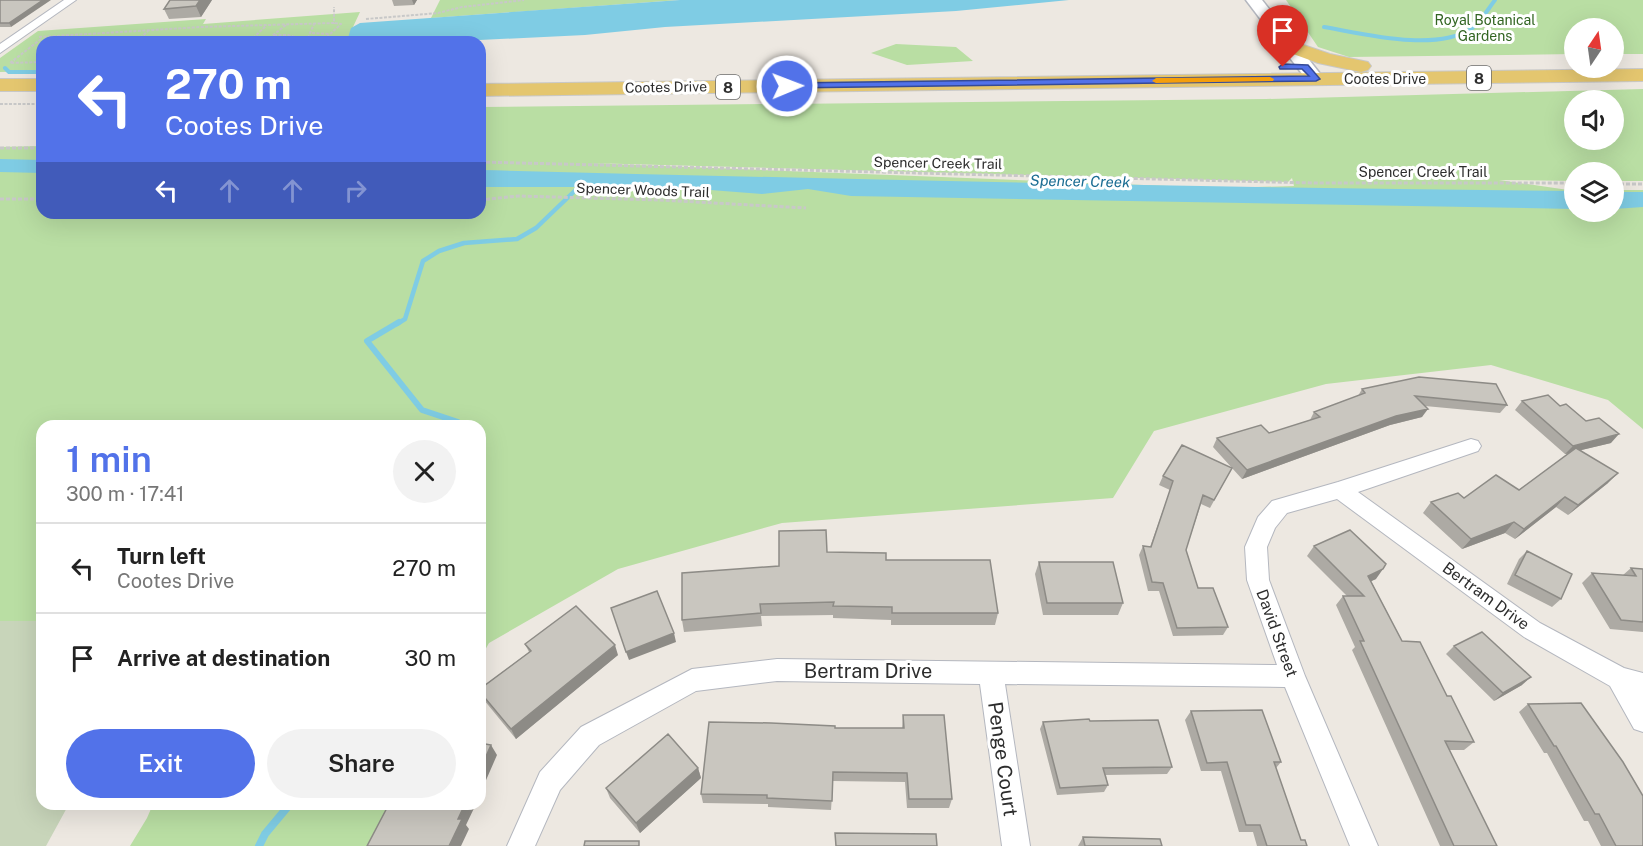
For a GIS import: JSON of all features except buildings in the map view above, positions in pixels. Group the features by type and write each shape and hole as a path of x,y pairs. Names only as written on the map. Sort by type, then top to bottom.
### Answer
{"main road":[{"path":"1254,0 1310,73"},
{"path":"1289,45 1325,59 1365,66"},
{"path":"1624,63 1643,63"},
{"name":"Cootes Drive","path":"486,90 1310,73 1365,66 1564,64"},
{"name":"Cootes Drive","path":"486,78 1310,73 1643,75"},
{"path":"0,85 36,85"},
{"path":"0,97 36,96"}],"street":[{"path":"0,49 71,0"},
{"name":"David Street","path":"1364,846 1293,676 1258,580 1256,547 1266,523 1280,507 1340,490 1471,446"},
{"name":"Bertram Drive","path":"1340,490 1532,630 1631,681"},
{"name":"Bertram Drive","path":"521,846 549,781 590,736 692,680 777,670 1293,676"},
{"name":"Penge Court","path":"991,672 1016,846"},
{"path":"1631,681 1643,720"}],"path":[{"path":"366,19 438,13 462,7 524,0"},
{"path":"333,7 334,23"},
{"path":"310,36 314,24"},
{"path":"59,36 149,30 341,24 330,34 312,33"},
{"path":"256,36 267,25"},
{"path":"274,35 287,25"},
{"path":"142,36 149,30"},
{"path":"274,35 282,36"},
{"path":"15,39 36,38"},
{"path":"10,63 36,43"},
{"path":"0,64 36,62"},
{"path":"0,104 36,104"},
{"path":"0,148 36,148"},
{"name":"Spencer Creek Trail","path":"486,162 1314,183 1564,183"},
{"path":"1624,184 1643,184"},
{"name":"Spencer Woods Trail","path":"486,199 518,196 660,200 806,208"},
{"path":"0,199 36,199"}],"green space":[{"path":"440,0 679,0 431,18"},
{"name":"Royal Botanical Gardens","path":"1286,0 1643,0 1643,54 1624,54 1624,18 1564,18 1564,54 1349,57 1318,47"},
{"path":"360,12 349,36 36,36 36,71 0,72 0,58 38,31 206,19 203,24"},
{"path":"896,44 956,47 973,61 907,65 871,53"},
{"path":"1643,89 1643,181 1624,181 1624,162 1564,162 1564,181 1499,180 1564,189 1564,222 1624,222 1624,190 1643,190 1643,429 1608,400 1491,365 1326,384 1154,431 1113,498 782,523 618,569 489,643 486,648 486,420 36,420 36,630 0,629 0,147 36,146 36,219 486,219 486,107 1266,99 1564,91 1564,150 1624,150 1624,90 1605,90","holes":["587,163 1288,182 1292,178 1294,186 1220,188"]},
{"path":"0,621 36,621 36,810 66,810 46,846 0,846"},
{"path":"150,810 390,810 369,846 130,846"}],"water":[{"path":"680,0 1069,0 956,11 486,40 486,36 349,36 351,28 360,23"},
{"path":"0,159 36,160 36,173 0,172"},
{"path":"486,170 891,180 1564,191 1564,209 851,196 808,189 762,194 672,187 486,187"},
{"path":"1624,192 1643,192 1643,207 1624,208"}],"waterway":[{"path":"1324,27 1379,37 1438,39 1456,36 1471,29 1495,0"},
{"path":"5,68 9,72 36,72"},
{"path":"397,324 405,319 423,261 439,251 464,243 517,239 536,228 584,182"},
{"path":"399,322 367,341 422,410 452,420"},
{"path":"259,846 265,834 285,810"}],"slow traffic":[{"path":"1156,81 1270,79"}],"route":[{"path":"787,86 1316,79 1305,66 1283,67"}],"water label":[{"name":"Spencer Creek","path":"1080,181"}]}
